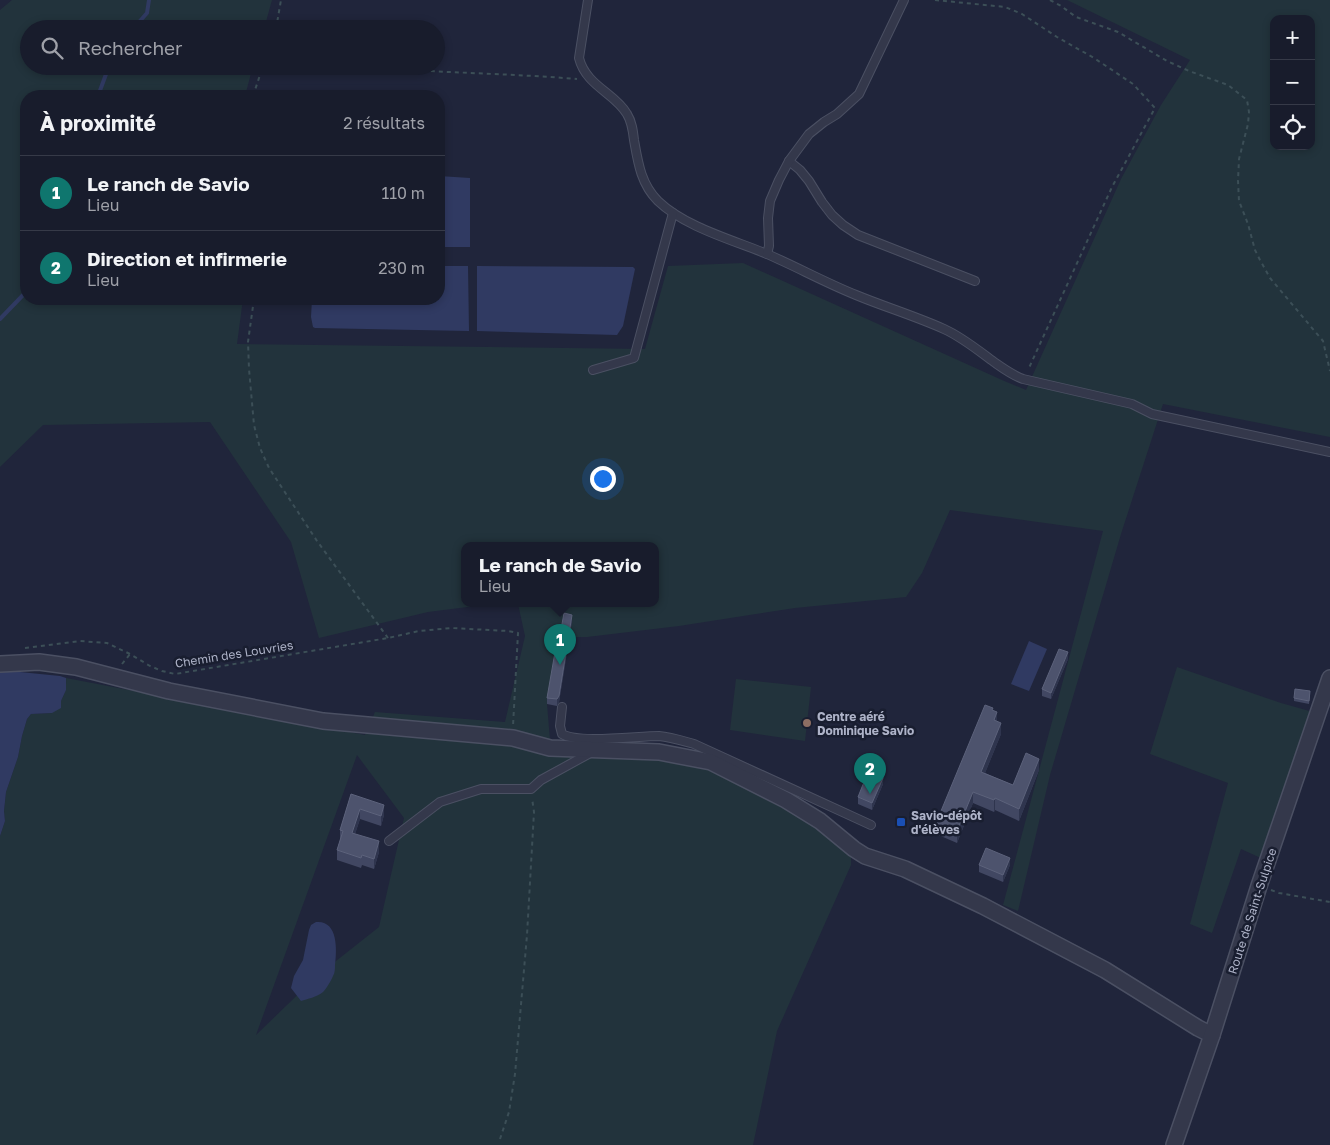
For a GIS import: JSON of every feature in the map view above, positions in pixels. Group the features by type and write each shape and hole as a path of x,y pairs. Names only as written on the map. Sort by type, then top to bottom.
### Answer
{"street":[{"path":"0,664 39,662 76,667 169,691 323,721 513,738 550,748 659,752 711,762 786,800 820,821 865,856 905,869 983,906 1106,970 1212,1035"},
{"name":"Route de Saint-Sulpice","path":"1174,1145 1212,1035 1259,886 1324,708 1330,678"}],"lane":[{"path":"588,0 579,58 581,66 594,83 627,113 631,123 638,164 645,183 658,201 673,213 714,234 767,254 856,295 925,320 946,330 1014,376 1132,404 1152,414 1330,452"},
{"path":"767,254 769,246 768,218 770,201 779,180 800,144 809,134 837,114 859,94 904,0"},
{"path":"789,162 800,170 822,202 843,225 858,234 975,281"},
{"path":"593,370 634,358 673,213"},
{"path":"562,707 560,726 562,734 567,737 582,739 662,736 694,744 871,826"},
{"path":"388,841 440,802 481,789 531,789 542,780 596,750"}],"path":[{"path":"278,20 282,0"},
{"path":"935,0 1005,7 1022,14 1133,84 1156,108 1112,187 1024,379"},
{"path":"1050,0 1076,17 1118,32 1167,61 1228,85 1247,100 1248,124 1239,159 1239,201 1260,260 1270,278 1323,340 1330,371"},
{"path":"445,72 577,79 594,83"},
{"path":"255,90 260,75"},
{"path":"253,305 248,342 249,369 251,404 260,448 269,468 317,541 388,638"},
{"name":"Chemin des Louvries","path":"19,649 80,641 107,643 150,666 175,674 388,638 419,631 451,628 508,631 518,633 513,738"},
{"path":"500,1139 509,1112 515,1074 528,926 534,812 531,789"},
{"path":"1259,886 1279,893 1330,902"}],"shaded area":[{"path":"12,0 272,0 266,20 20,20 20,75 251,75 247,90 20,90 20,305 242,305 237,344 645,349 668,266 743,263 1026,390 1121,179 1161,105 1190,60 1067,0 1330,0 1330,437 1163,404 1121,534 1050,775 1018,911 1003,905 1103,531 950,510 922,573 906,597 795,608 679,626 587,637 561,637 547,704 551,752 659,758 711,766 794,810 851,854 851,865 777,1031 753,1145 0,1145 0,836 5,821 6,792 18,757 27,719 31,714 52,713 65,693 66,678 365,735 375,712 505,722 525,636 519,607 659,607 659,542 461,542 461,607 467,607 428,612 319,638 291,542 210,422 43,425 0,467 0,10","holes":["357,755 404,818 379,927 317,976 256,1035"]},
{"path":"1177,667 1281,703 1313,712 1263,859 1241,849 1212,933 1190,924 1228,783 1150,754"},
{"path":"736,679 811,687 805,741 730,730"}],"water":[{"path":"445,176 470,178 470,247 445,247"},
{"path":"445,266 468,266 469,331 315,328 313,327 312,305 445,305"},
{"path":"477,266 633,267 635,269 623,326 617,335 477,331"},
{"path":"1029,641 1047,649 1029,691 1011,684"},
{"path":"0,670 60,676 66,678 66,690 61,701 61,708 52,713 31,714 27,719 18,757 6,792 5,821 0,836"},
{"path":"316,922 329,926 332,931 336,944 335,972 323,992 315,997 301,1001 291,988 294,976 303,960 309,930 311,925"}],"building":[{"path":"564,613 572,615 559,696 557,699 547,698 558,635 560,635"},
{"path":"1059,649 1068,652 1051,693 1042,689"},
{"path":"1295,689 1310,691 1309,701 1294,698"},
{"path":"985,705 997,712 994,720 1001,723 981,772 1013,785 1026,753 1039,759 1019,809 995,798 994,800 973,792 957,831 936,823"},
{"path":"874,764 884,768 880,776 883,778 872,803 858,797 868,772 871,772"},
{"path":"351,794 384,805 381,816 360,809 352,833 379,841 374,859 362,855 361,858 337,850 343,831 340,830"},
{"path":"986,848 1010,858 1003,875 979,865"}],"waterway":[{"path":"141,20 147,13 149,0"},
{"path":"100,90 106,75"},
{"path":"0,319 20,298"}],"place":[{"name":"Le ranch de Savio","path":"560,665"},
{"name":"Centre aéré Dominique Savio","path":"807,723"},
{"name":"Direction et infirmerie","path":"870,794"},
{"name":"Savio-dépôt d'élèves","path":"901,822"}]}
